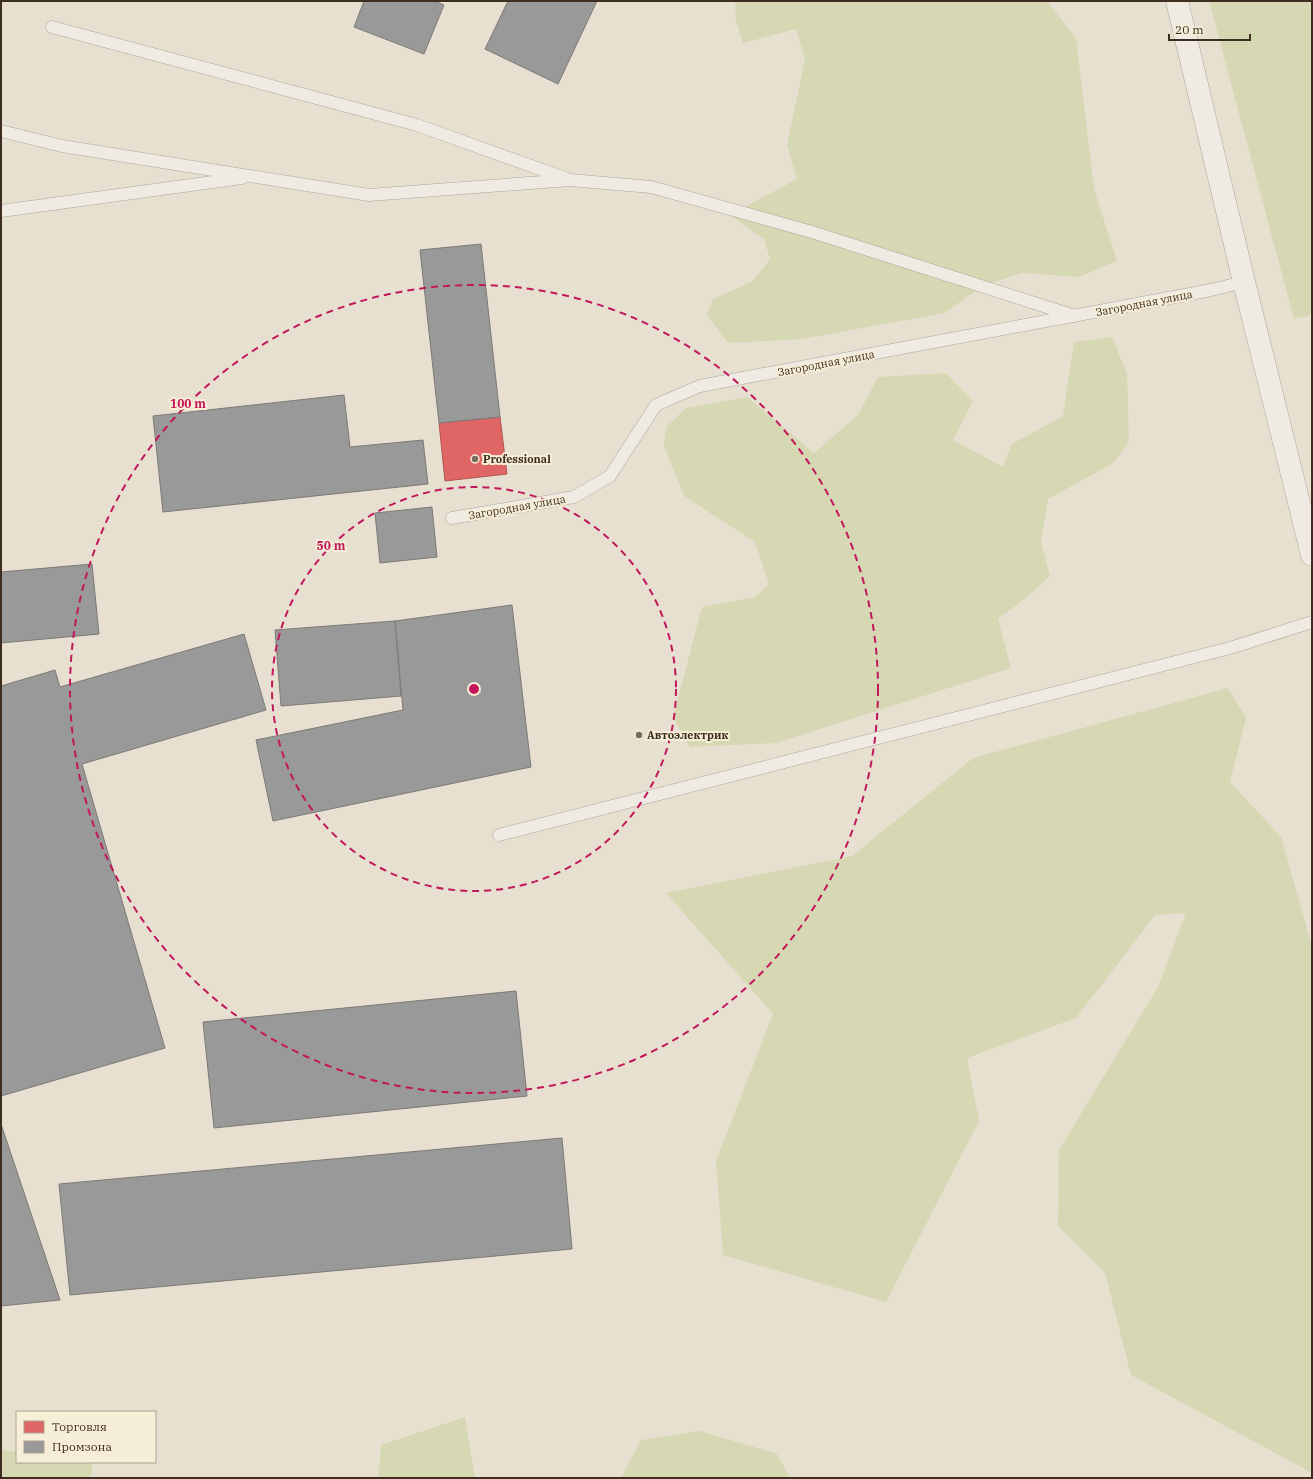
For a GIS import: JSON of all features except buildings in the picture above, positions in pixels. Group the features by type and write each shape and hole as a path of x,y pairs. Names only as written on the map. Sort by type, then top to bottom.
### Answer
{"street":[{"path":"1176,1 1312,555"}],"lane":[{"path":"52,27 417,125 570,180"},
{"path":"1,131 62,146 369,195 570,180 651,187 812,232 1075,316"},
{"path":"1,211 255,176"},
{"name":"Загородная улица","path":"452,518 574,497 610,476 656,405 700,386 1211,290 1244,282"},
{"path":"499,835 1230,648 1312,622"}],"green space":[{"path":"735,1 1047,1 1076,38 1094,189 1117,261 1079,277 1022,273 982,286 945,313 802,339 728,343 707,315 713,299 753,281 770,259 764,239 730,215 797,179 787,145 805,59 796,29 743,43 736,21"},
{"path":"1209,1 1312,1 1312,313 1309,316 1294,319"},
{"path":"1112,337 1127,374 1129,442 1112,464 1048,499 1041,542 1050,576 1026,598 998,619 1011,668 776,743 690,747 673,718 702,607 755,597 769,584 755,542 684,496 664,446 666,427 686,408 747,397 814,453 858,415 878,377 946,373 973,401 953,440 1003,467 1012,444 1063,416 1074,342"},
{"path":"1228,688 1246,718 1230,782 1281,837 1312,946 1312,1473 1131,1375 1105,1273 1058,1226 1059,1150 1158,987 1186,913 1155,915 1076,1018 967,1058 979,1121 886,1302 723,1255 716,1161 773,1014 666,893 852,856 973,758"},
{"path":"465,1417 475,1478 378,1478 381,1445"},
{"path":"700,1431 777,1454 790,1478 621,1478 641,1440"},
{"path":"1,1450 16,1452 16,1463 93,1463 91,1478 1,1478"}],"place":[{"name":"Professional","path":"475,459"},
{"name":"Автоэлектрик","path":"639,735"}]}
